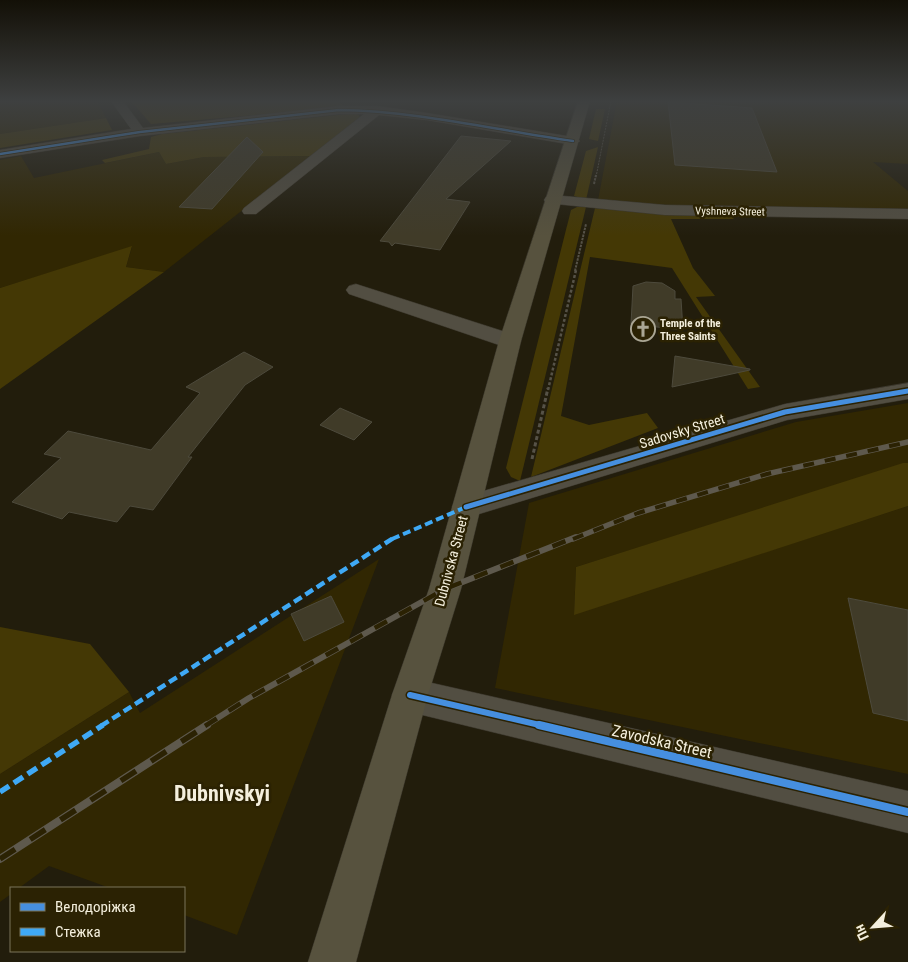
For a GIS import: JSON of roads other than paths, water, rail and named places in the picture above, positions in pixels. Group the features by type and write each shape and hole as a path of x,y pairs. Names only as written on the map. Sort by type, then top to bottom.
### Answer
{"main road":[{"name":"Dubnivska Street","path":"332,962 410,695 445,589 510,341 552,200 571,146"}],"street":[{"path":"0,154 52,146"},
{"path":"250,211 332,146"},
{"name":"Vyshneva Street","path":"552,200 665,210 908,214"},
{"path":"356,290 510,341"},
{"name":"Sadovsky Street","path":"466,507 786,412 908,391"},
{"name":"Zavodska Street","path":"410,695 908,812"}],"railway":[{"path":"573,539 638,513 767,474 908,442"},
{"path":"205,726 249,698 445,589 576,537"},
{"path":"0,859 207,725"}],"place":[{"name":"Temple of the Three Saints","path":"643,329"}],"district":[{"name":"Dubnivskyi","path":"222,793"}]}
